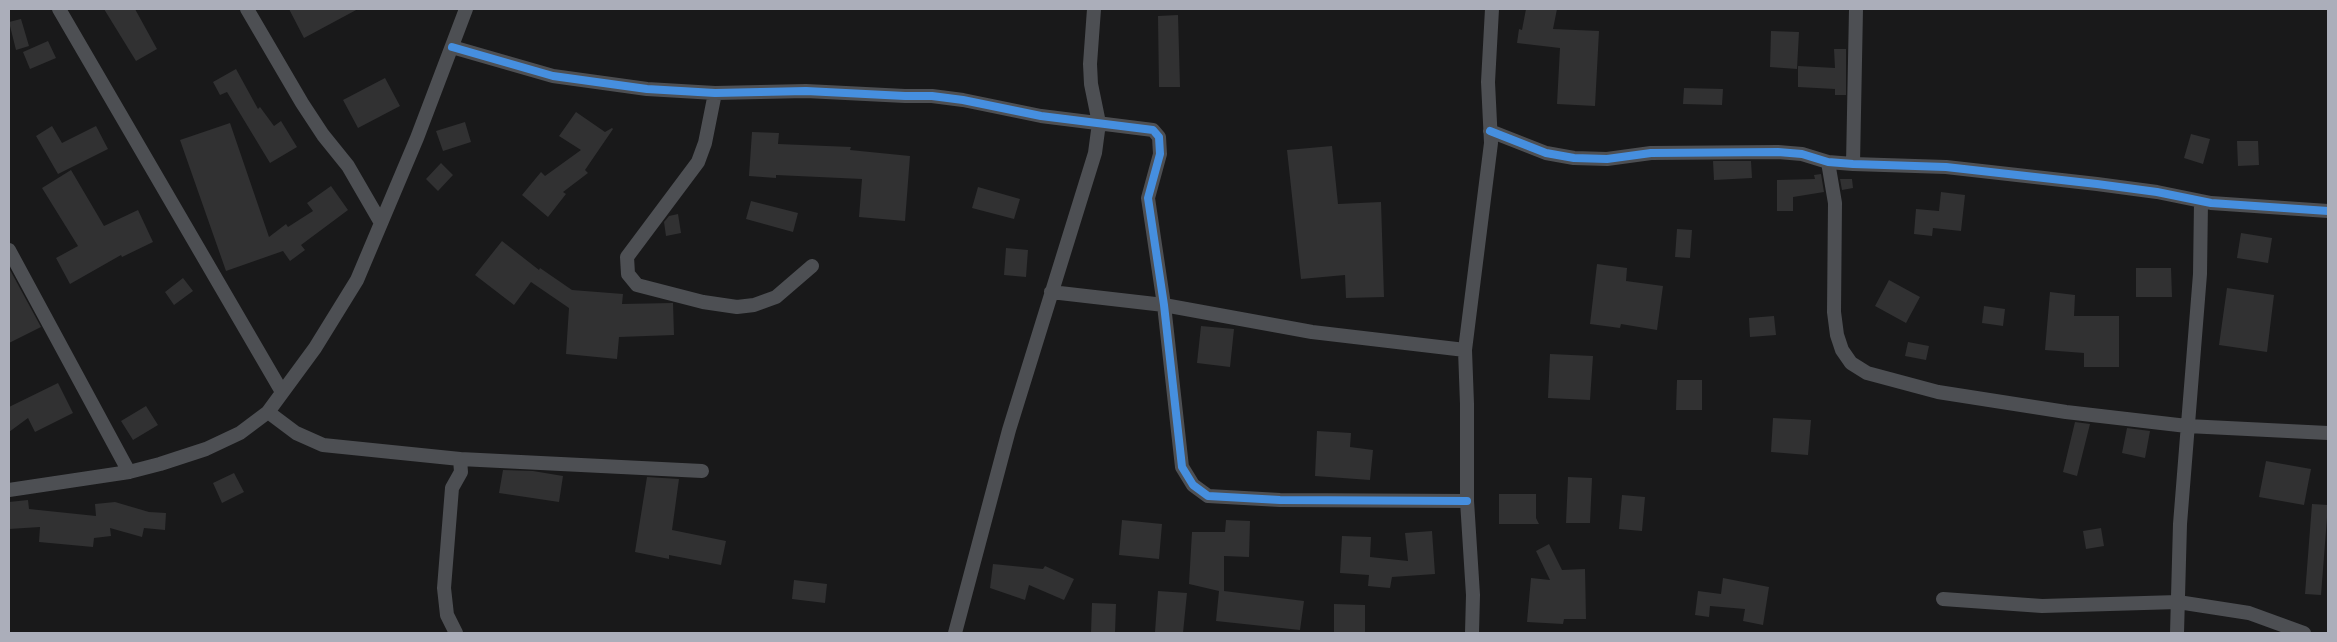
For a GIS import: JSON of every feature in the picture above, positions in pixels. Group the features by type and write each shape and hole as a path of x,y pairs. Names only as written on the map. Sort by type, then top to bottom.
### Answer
{"street":[{"path":"59,9 282,392"},
{"path":"247,9 302,102 323,135 348,166 382,223"},
{"path":"9,490 129,472 206,449 240,433 268,412 315,348 357,280 417,138 466,9"},
{"path":"955,633 1009,430 1095,153 1099,123 1091,84 1090,64 1094,9"},
{"path":"1472,633 1473,595 1467,501 1465,350 1490,151 1488,82 1492,9"},
{"path":"1853,164 1856,9"},
{"path":"452,47 553,76 647,89 715,93 806,91 932,96 963,100 1041,116 1153,130 1159,137 1160,154 1148,198 1164,304 1182,467 1193,485 1208,496 1280,500 1467,501"},
{"path":"715,93 705,143 698,162 627,257 628,274 637,285 703,302 738,307 754,305 776,297 812,266"},
{"path":"1490,131 1546,153 1574,158 1607,158 1651,153 1778,152 1802,154 1828,162 1946,167 1985,171 2157,192 2200,202 2328,211"},
{"path":"1828,162 1836,224 1834,312 1842,350 1851,363 1867,373 1938,392 2066,412 2187,426 2328,433"},
{"path":"2177,633 2180,524 2200,274 2200,202"},
{"path":"9,250 129,472"},
{"path":"1051,292 1164,304 1312,332 1465,350"},
{"path":"268,412 296,434 322,445 460,459 702,471"},
{"path":"456,633 447,615 444,588 452,488 460,472 460,459"},
{"path":"1943,599 2042,606 2178,602 2249,613 2304,633"}],"building":[{"path":"104,9 135,9 157,49 136,61"},
{"path":"289,9 358,9 304,38"},
{"path":"1526,9 1557,9 1553,29 1599,31 1595,106 1557,104 1560,48 1517,43 1519,29 1522,30"},
{"path":"1178,15 1180,87 1159,87 1158,16"},
{"path":"21,19 29,46 16,50 9,22"},
{"path":"1771,31 1799,32 1797,69 1770,67"},
{"path":"48,41 56,58 30,69 23,52"},
{"path":"1834,49 1846,49 1846,95 1835,95 1835,89 1798,87 1798,66 1835,68"},
{"path":"236,69 258,109 260,107 274,126 281,121 297,147 270,163 227,92 220,95 213,82"},
{"path":"385,78 400,106 358,128 343,100"},
{"path":"1684,88 1723,89 1722,105 1683,104"},
{"path":"576,112 605,132 613,129 585,170 588,173 563,192 566,194 548,217 522,195 541,172 545,176 581,150 559,136"},
{"path":"465,122 471,142 443,151 436,131"},
{"path":"230,123 269,237 286,224 288,227 313,211 307,203 331,186 348,210 301,245 305,250 290,261 283,251 226,271 180,140"},
{"path":"52,126 62,143 96,126 108,149 58,174 36,136"},
{"path":"752,132 779,133 778,144 851,147 850,150 910,156 905,221 859,217 862,179 776,175 776,178 749,176"},
{"path":"2191,134 2210,139 2203,164 2184,158"},
{"path":"2237,141 2258,141 2259,165 2238,166"},
{"path":"1332,146 1338,204 1381,202 1384,297 1346,298 1345,275 1301,279 1287,150"},
{"path":"1713,161 1751,161 1752,178 1714,180"},
{"path":"441,163 453,175 438,191 426,179"},
{"path":"71,170 104,226 138,210 153,242 122,257 121,255 70,284 56,258 78,246 42,188"},
{"path":"1821,174 1824,192 1793,197 1793,211 1777,211 1777,180 1815,179 1814,175"},
{"path":"1840,179 1852,179 1853,188 1842,190"},
{"path":"978,187 1020,199 1014,219 972,208"},
{"path":"1941,192 1965,195 1961,231 1933,228 1932,236 1914,234 1916,209 1939,211"},
{"path":"751,201 798,213 793,232 746,219"},
{"path":"678,214 681,233 666,236 664,222 669,216"},
{"path":"1677,229 1692,230 1690,258 1675,257"},
{"path":"2241,233 2272,238 2268,263 2237,258"},
{"path":"502,241 539,270 540,268 572,290 623,294 622,304 673,303 674,335 619,337 617,359 566,354 569,308 531,282 514,305 475,275"},
{"path":"1006,248 1028,250 1026,277 1004,275"},
{"path":"1597,264 1627,268 1626,281 1663,286 1657,330 1621,324 1620,328 1590,324"},
{"path":"9,268 41,327 9,343"},
{"path":"2136,268 2171,268 2172,297 2136,297"},
{"path":"183,278 193,291 174,305 165,292"},
{"path":"1889,280 1920,297 1906,323 1875,306"},
{"path":"2227,288 2274,295 2267,352 2219,345"},
{"path":"2050,292 2075,295 2074,316 2119,316 2119,367 2084,367 2084,353 2045,350"},
{"path":"1984,306 2005,309 2003,326 1982,323"},
{"path":"1774,316 1776,335 1750,337 1749,318"},
{"path":"1201,326 1234,329 1230,367 1197,363"},
{"path":"1908,342 1929,346 1926,360 1905,356"},
{"path":"1550,354 1593,356 1590,400 1548,398"},
{"path":"1677,380 1702,380 1702,410 1676,410"},
{"path":"58,383 73,413 35,432 28,418 9,432 9,407"},
{"path":"146,406 158,425 133,440 121,421"},
{"path":"1773,418 1811,420 1808,455 1771,452"},
{"path":"2075,422 2090,424 2077,476 2063,472"},
{"path":"2127,428 2150,431 2145,458 2122,453"},
{"path":"1317,431 1351,433 1350,447 1373,450 1370,480 1315,476"},
{"path":"2266,461 2311,469 2304,505 2259,497"},
{"path":"503,470 533,471 563,476 559,502 499,493"},
{"path":"234,473 244,492 222,503 213,483"},
{"path":"647,477 679,479 672,530 726,541 721,565 669,555 669,559 635,552"},
{"path":"1568,477 1592,478 1590,523 1566,523"},
{"path":"1499,494 1536,494 1536,518 1539,524 1499,524"},
{"path":"1622,495 1645,497 1642,531 1619,529"},
{"path":"28,500 29,509 96,516 95,504 115,502 149,512 166,513 165,530 144,528 142,537 110,528 111,536 94,538 93,547 39,542 40,527 9,529 9,502"},
{"path":"2312,504 2328,505 2321,595 2305,594"},
{"path":"1122,520 1162,524 1159,559 1119,555"},
{"path":"1226,520 1250,521 1249,557 1224,556 1224,591 1304,601 1300,630 1216,621 1219,591 1189,584 1192,532 1225,532"},
{"path":"2101,528 2104,546 2086,549 2083,531"},
{"path":"1432,531 1435,574 1392,577 1390,588 1368,586 1369,575 1340,573 1342,536 1371,537 1370,557 1408,561 1405,533"},
{"path":"1549,544 1562,570 1585,569 1586,619 1564,619 1563,624 1527,622 1531,578 1550,580 1536,551"},
{"path":"993,564 1043,569 1045,566 1074,579 1064,600 1029,585 1025,600 990,588"},
{"path":"1723,578 1769,587 1763,625 1743,621 1745,609 1710,606 1709,617 1695,615 1698,591 1721,594"},
{"path":"794,580 827,584 825,603 792,599"},
{"path":"1158,591 1187,593 1183,633 1155,632"},
{"path":"1092,603 1116,604 1115,633 1091,633"},
{"path":"1334,604 1365,605 1365,633 1334,633"}],"cycle path":[{"path":"452,47 553,76 647,89 715,93 806,91 932,96 963,100 1041,116 1153,130 1159,137 1160,154 1148,198 1164,305 1182,467 1193,485 1208,496 1280,500 1467,501"},
{"path":"1490,131 1546,153 1574,158 1607,159 1651,153 1778,152 1802,154 1828,162 1946,167 2157,192 2211,203 2328,211"}]}
